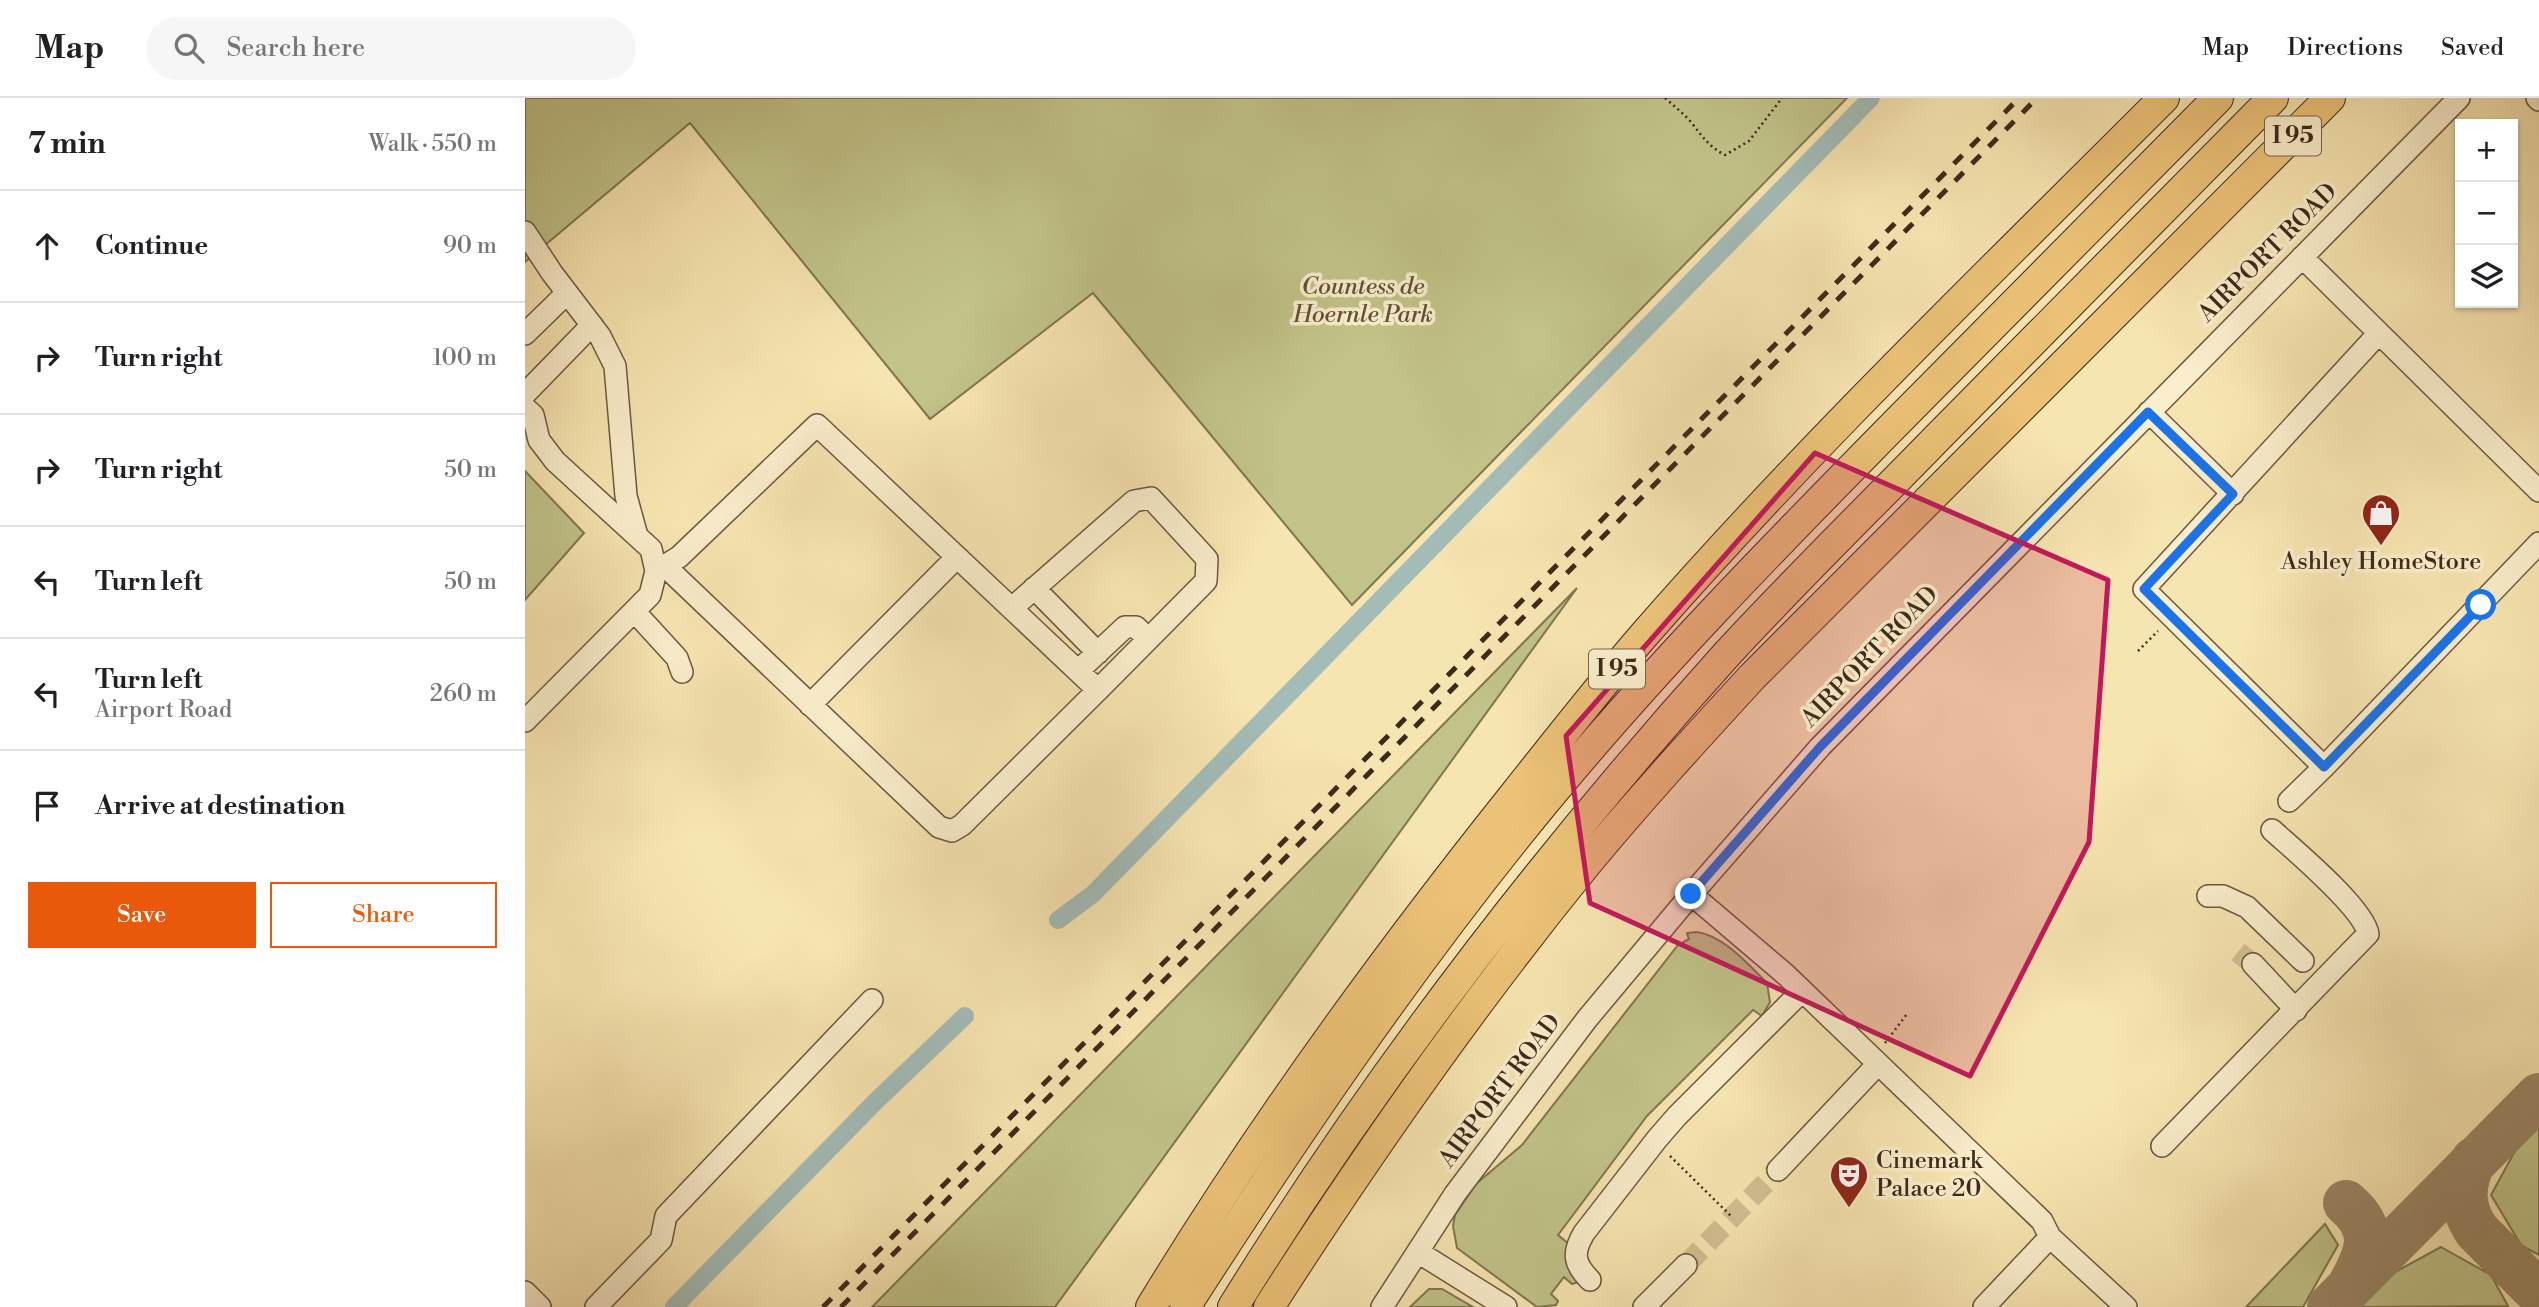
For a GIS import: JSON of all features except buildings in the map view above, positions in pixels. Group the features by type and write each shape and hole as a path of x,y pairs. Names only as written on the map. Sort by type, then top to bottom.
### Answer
{"highway":[{"name":"I 95","path":"1151,1307 1202,1223 1270,1121 1359,995 1437,891 1644,635 1813,451 2164,98"},
{"path":"1185,1307 1310,1117 1388,1006 1551,795 1646,684 1773,547 2218,98"},
{"path":"1233,1307 1318,1175 1410,1043 1526,891 1638,756 1773,606 2273,98"},
{"name":"I 95","path":"1269,1307 1434,1062 1579,873 1658,780 1752,677 2330,98"}],"street":[{"name":"AIRPORT ROAD","path":"1382,1307 1455,1195 1587,1019 1691,894 1829,737 2459,98"},
{"path":"525,232 534,260 567,293 592,325 615,366 627,496 637,536"},
{"path":"2302,257 2539,491"},
{"path":"525,334 567,293"},
{"path":"525,394 592,325"},
{"path":"2324,767 2144,589 2379,333"},
{"path":"525,408 533,415 539,440 555,461 651,549 661,568 939,827 952,831 962,825 1206,581 1207,559 1151,498 1134,501 1011,608"},
{"path":"2148,412 2233,494"},
{"path":"525,721 650,595 661,568 679,557 817,425 1098,690"},
{"path":"2289,801 2539,543"},
{"path":"810,705 957,557"},
{"path":"1034,589 1098,653"},
{"path":"634,611 677,658 682,672"},
{"path":"1078,671 1125,627 1136,626 1148,639"},
{"path":"2162,1146 2364,940 2367,930 2354,908 2272,830"},
{"path":"1691,894 1802,991 2042,1221 2050,1237 2126,1307"},
{"path":"2208,896 2223,896 2248,907 2303,961"},
{"path":"2253,964 2295,1010"},
{"path":"1590,1280 1576,1265 1575,1251 1578,1244 1655,1141 1802,991"},
{"path":"596,1307 661,1240 666,1216 872,1000"},
{"path":"1778,1170 1873,1061"},
{"path":"1984,1307 2050,1237"},
{"path":"1418,1252 1506,1307"},
{"path":"1644,1307 1686,1265"},
{"path":"525,1292 540,1307"}],"path":[{"path":"1665,98 1691,122 1702,138 1725,155 1749,141 1782,98"},
{"path":"2138,651 2172,617"},
{"path":"1873,1061 1907,1014"},
{"path":"1655,1141 1732,1217"}],"highlighted area":[{"path":"1815,453 2108,580 2089,842 1970,1076 1590,903 1566,736"}],"green space":[{"name":"Countess de Hoernle Park","path":"525,98 1847,98 1352,605 1093,293 930,419 690,123 525,262"},
{"path":"525,471 584,533 525,600"},
{"path":"1577,588 1055,1307 872,1307"},
{"path":"1697,932 1717,939 1744,960 1767,983 1770,1002 1762,1016 1753,1010 1647,1116 1558,1235 1569,1244 1578,1282 1572,1284 1564,1277 1551,1294 1558,1301 1556,1305 1537,1307 1457,1248 1453,1226 1455,1215 1476,1184 1522,1145 1678,945 1689,939 1687,933"},
{"path":"2539,1119 2539,1255 2521,1245 2491,1195 2521,1140"},
{"path":"2325,1224 2338,1245 2303,1307 2246,1307"},
{"path":"2441,1247 2491,1275 2508,1306 2354,1307 2386,1277"},
{"path":"1429,1289 1442,1289 1473,1307 1410,1307"}],"waterway":[{"path":"1058,920 1093,894 1871,98"},
{"path":"674,1307 875,1102 965,1016"}],"taxiway":[{"path":"2330,1307 2539,1096"},
{"path":"2474,1160 2465,1187 2468,1214 2477,1231 2539,1290"},
{"path":"2346,1203 2363,1223 2367,1242 2362,1262 2351,1284"}],"tunnel":[{"path":"2238,952 2253,964"},
{"path":"1686,1265 1778,1170"}],"railway":[{"path":"823,1307 2019,98"},
{"path":"841,1307 2037,98"}],"place":[{"name":"Ashley HomeStore","path":"2381,547"},
{"name":"Cinemark Palace 20","path":"1849,1209"}],"route":[{"path":"1691,894 1820,747 1892,671 2148,412 2233,494 2144,589 2324,767 2481,605"}]}
